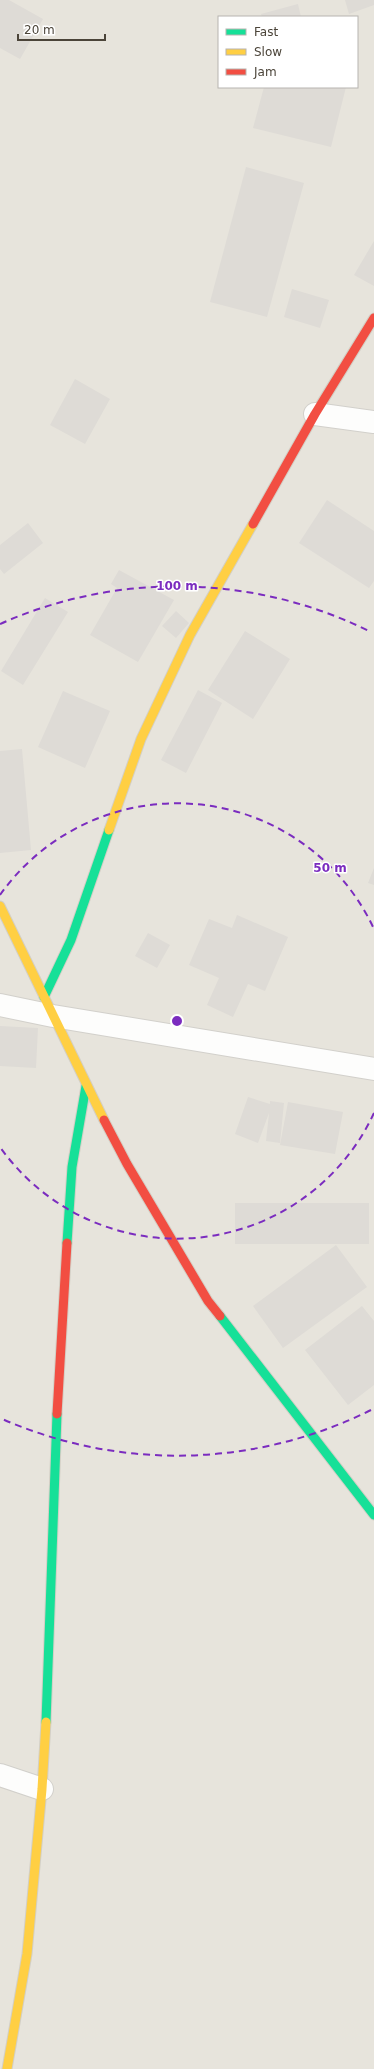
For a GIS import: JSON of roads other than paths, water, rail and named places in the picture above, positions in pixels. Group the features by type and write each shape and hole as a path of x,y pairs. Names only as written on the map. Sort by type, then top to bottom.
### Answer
{"street":[{"path":"48,1007 141,739 190,635 315,414 374,318"},
{"path":"315,414 374,422"},
{"path":"0,906 86,1086 128,1164 208,1301 374,1515"},
{"path":"0,1005 48,1007 374,1069"},
{"path":"7,2069 27,1954 42,1789 50,1642 57,1409 72,1167 86,1086"},
{"path":"0,1775 42,1789"}]}
